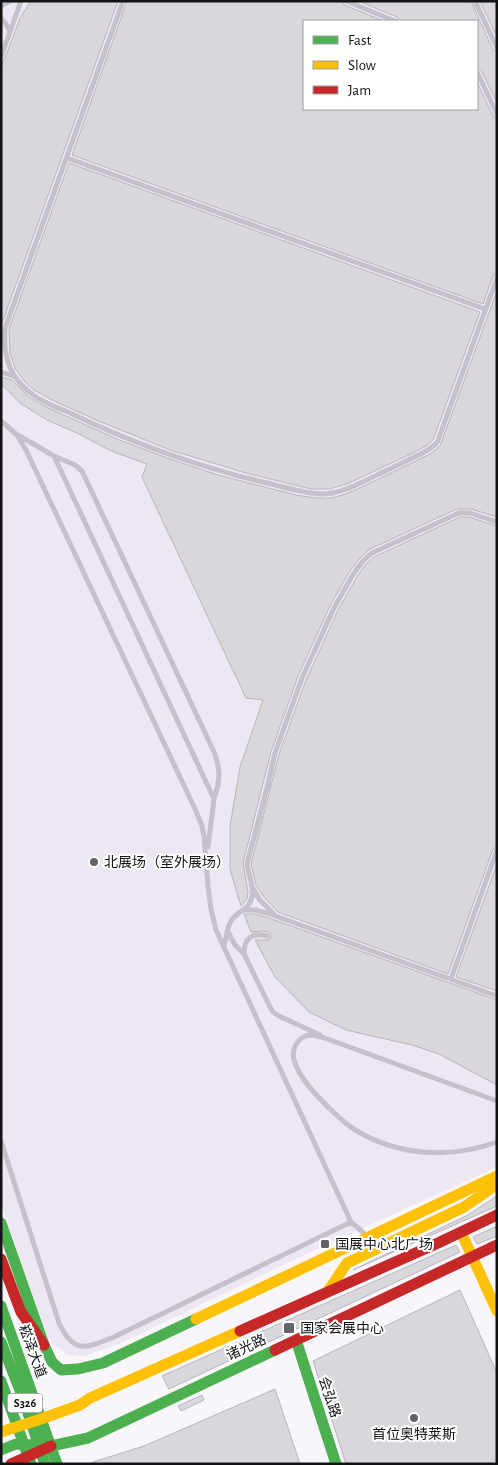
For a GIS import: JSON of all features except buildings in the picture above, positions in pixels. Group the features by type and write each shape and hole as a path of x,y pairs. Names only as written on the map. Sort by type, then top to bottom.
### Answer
{"main road":[{"path":"1,1223 44,1345 52,1362 61,1370 78,1369 103,1363 497,1176"},
{"path":"328,1292 347,1263 464,1207 497,1184"},
{"name":"诸光路","path":"6,1430 80,1405 90,1398 497,1215"},
{"path":"461,1232 497,1311"},
{"name":"诸光路","path":"1,1450 16,1444 51,1446 88,1438 497,1245"},
{"path":"1,1259 21,1312 44,1345"},
{"name":"崧泽大道","path":"1,1306 57,1464"},
{"name":"会弘路","path":"296,1340 336,1464"},
{"name":"S326","path":"1,1342 23,1398 45,1464"},
{"name":"S326","path":"1,1381 22,1463"},
{"path":"1,1405 6,1430 16,1444 22,1463 51,1446"}],"lane":[{"path":"1,6 10,1"},
{"path":"1,57 21,1"},
{"path":"1,336 123,1"},
{"path":"346,1 393,20"},
{"path":"475,1 497,48"},
{"path":"1,18 10,32"},
{"path":"478,74 497,114"},
{"path":"67,158 485,310"},
{"path":"5,329 6,358 14,376 28,391 44,401 127,438 193,462 253,480 322,494 342,491 428,450 437,443 497,278"},
{"path":"1,372 14,376"},
{"path":"1,421 16,434 75,466 82,472 215,754 219,774 206,863"},
{"path":"16,434 26,450 196,811 204,836 211,909 216,930 351,1222 369,1237"},
{"path":"54,456 214,799"},
{"path":"283,919 274,914 259,899 252,887 247,864 275,753 302,678 334,606 354,573 363,561 372,554 459,513 470,513 497,522"},
{"path":"451,979 497,850"},
{"path":"224,947 230,922 250,903 252,887"},
{"path":"244,910 256,910 283,919 497,996"},
{"path":"228,932 235,945 244,954 273,1012 325,1038"},
{"path":"244,954 244,946 253,935 267,936"},
{"path":"497,1101 325,1038 311,1035 304,1037 296,1043 294,1050 294,1060 312,1092 356,1131 408,1150 440,1154 484,1147 497,1142"},
{"path":"1,1141 59,1323 65,1335 74,1344 82,1346 89,1347 114,1337 351,1222"}],"shaded area":[{"path":"1,1 497,1 497,1167 300,1257 119,1344 85,1356 68,1355 48,1340 1,1204"}],"traffic: fast":[{"path":"1,1223 44,1345 52,1362 61,1370 78,1369 103,1363 196,1319"},
{"path":"1,1306 57,1464"},
{"path":"296,1340 336,1464"},
{"path":"1,1342 23,1398 45,1464"},
{"path":"1,1450 16,1444 51,1446 88,1438 275,1350"},
{"path":"1,1381 31,1464"}],"traffic: slow":[{"path":"196,1319 497,1176"},
{"path":"328,1291 347,1263 464,1207 496,1185"},
{"path":"461,1232 497,1311"},
{"path":"41,1419 80,1405 90,1398 240,1331"},
{"path":"1,1432 41,1419"}],"traffic: jam":[{"path":"240,1331 497,1215"},
{"path":"275,1350 497,1245"},
{"path":"1,1259 21,1312 44,1345"},
{"path":"11,1464 51,1446"}],"place":[{"name":"北展场（室外展场）","path":"94,862"},
{"name":"国展中心北广场","path":"325,1244"},
{"name":"国家会展中心","path":"289,1328"},
{"name":"首位奥特莱斯","path":"414,1418"}]}
